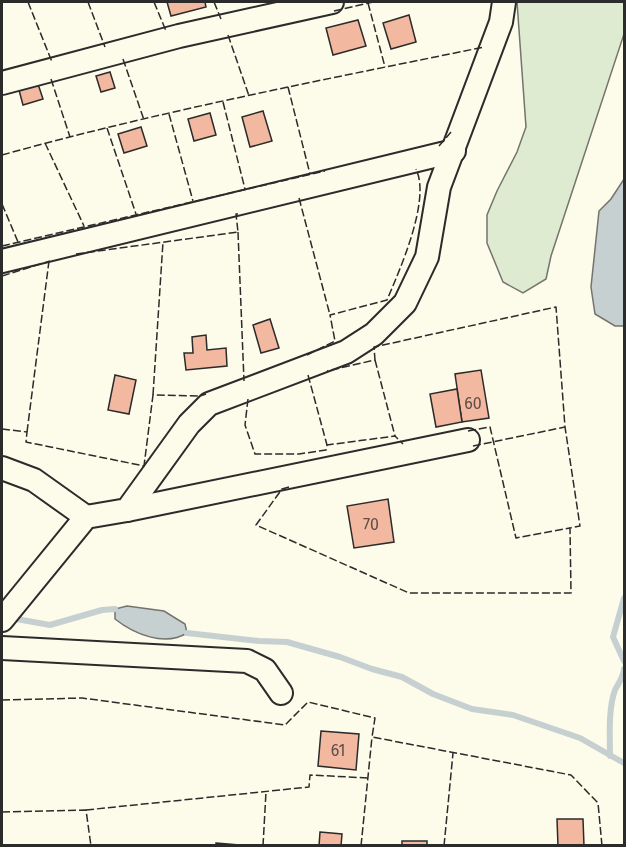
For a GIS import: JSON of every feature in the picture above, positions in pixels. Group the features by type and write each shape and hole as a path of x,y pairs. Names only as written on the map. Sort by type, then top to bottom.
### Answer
{"street":[{"path":"2,83 179,36 332,2"},
{"path":"127,510 189,424 209,404 346,352 374,334 405,303 426,257 439,187 501,21 504,2"},
{"path":"2,261 454,151"},
{"path":"2,620 86,517 468,440"},
{"path":"2,468 34,480 86,517"},
{"path":"2,648 247,661 266,670 281,693"}],"green space":[{"path":"517,2 624,2 624,34 551,256 546,279 523,293 503,282 487,243 487,215 517,152 526,127"}],"shaded area":[{"path":"624,179 624,326 615,326 595,314 591,287 599,211 611,199"},
{"path":"127,606 164,611 185,624 187,633 169,639 140,634 115,619 115,609"}],"building":[{"path":"167,2 205,2 206,7 171,16"},
{"path":"409,15 416,42 391,49 383,23"},
{"path":"358,20 366,46 333,55 326,28"},
{"path":"110,72 115,88 101,92 96,76"},
{"path":"38,84 43,99 23,105 19,90"},
{"path":"263,111 272,141 250,147 242,117"},
{"path":"210,113 216,135 194,141 188,119"},
{"path":"141,127 147,146 124,153 118,134"},
{"path":"270,319 279,348 261,353 253,325"},
{"path":"206,335 207,350 226,348 227,366 186,370 184,353 193,353 192,337"},
{"path":"481,370 489,418 462,422 455,374"},
{"path":"115,375 136,380 129,414 108,410"},
{"path":"457,389 462,422 436,427 430,394"},
{"path":"388,499 394,542 354,548 347,506"},
{"path":"321,731 359,734 356,770 318,766"},
{"path":"557,819 583,819 584,846 558,846"},
{"path":"320,832 342,834 341,846 319,846"},
{"path":"402,841 427,841 427,846 402,846"},
{"path":"216,843 239,845 239,846 216,846"}],"waterway":[{"path":"624,598 613,637 624,661"},
{"path":"11,618 50,625 102,610 115,609"},
{"path":"187,633 287,642 340,657 402,677 433,694 472,709 513,715 580,738 624,763"},
{"path":"610,756 611,706 624,669"}],"fence":[{"path":"28,2 52,62"},
{"path":"88,2 105,47"},
{"path":"154,2 166,31"},
{"path":"214,2 221,19"},
{"path":"334,11 373,2"},
{"path":"368,3 385,67"},
{"path":"228,35 249,96"},
{"path":"2,155 181,110 484,47"},
{"path":"123,59 144,120"},
{"path":"51,79 70,137"},
{"path":"288,87 310,174"},
{"path":"223,102 245,189"},
{"path":"169,114 193,201"},
{"path":"107,128 136,214"},
{"path":"439,146 451,132"},
{"path":"45,143 84,226"},
{"path":"307,355 335,341 330,315 387,300 406,253 417,216 420,182 416,169"},
{"path":"2,246 325,171"},
{"path":"299,198 330,315"},
{"path":"2,204 18,242"},
{"path":"76,254 238,232 236,214 238,214"},
{"path":"238,232 244,381"},
{"path":"153,395 163,242"},
{"path":"27,432 49,261"},
{"path":"2,276 50,261"},
{"path":"289,487 282,489 256,525 409,593 571,593 570,528 580,526 565,427 556,307 374,347 375,360 327,371"},
{"path":"375,360 395,436"},
{"path":"308,375 327,445"},
{"path":"2,429 27,432 26,442 144,466 153,395 200,396 206,394"},
{"path":"248,399 245,425 255,454 299,454 326,450 327,445 395,436 403,444"},
{"path":"468,431 490,427 516,538 570,528"},
{"path":"473,446 565,427"},
{"path":"2,700 82,698 285,725 308,702 375,718 372,737 571,775 598,803 602,846"},
{"path":"361,846 372,737"},
{"path":"444,846 453,753"},
{"path":"86,810 309,787 310,775 368,778"},
{"path":"263,846 266,792"},
{"path":"2,812 86,810 91,846"}]}
